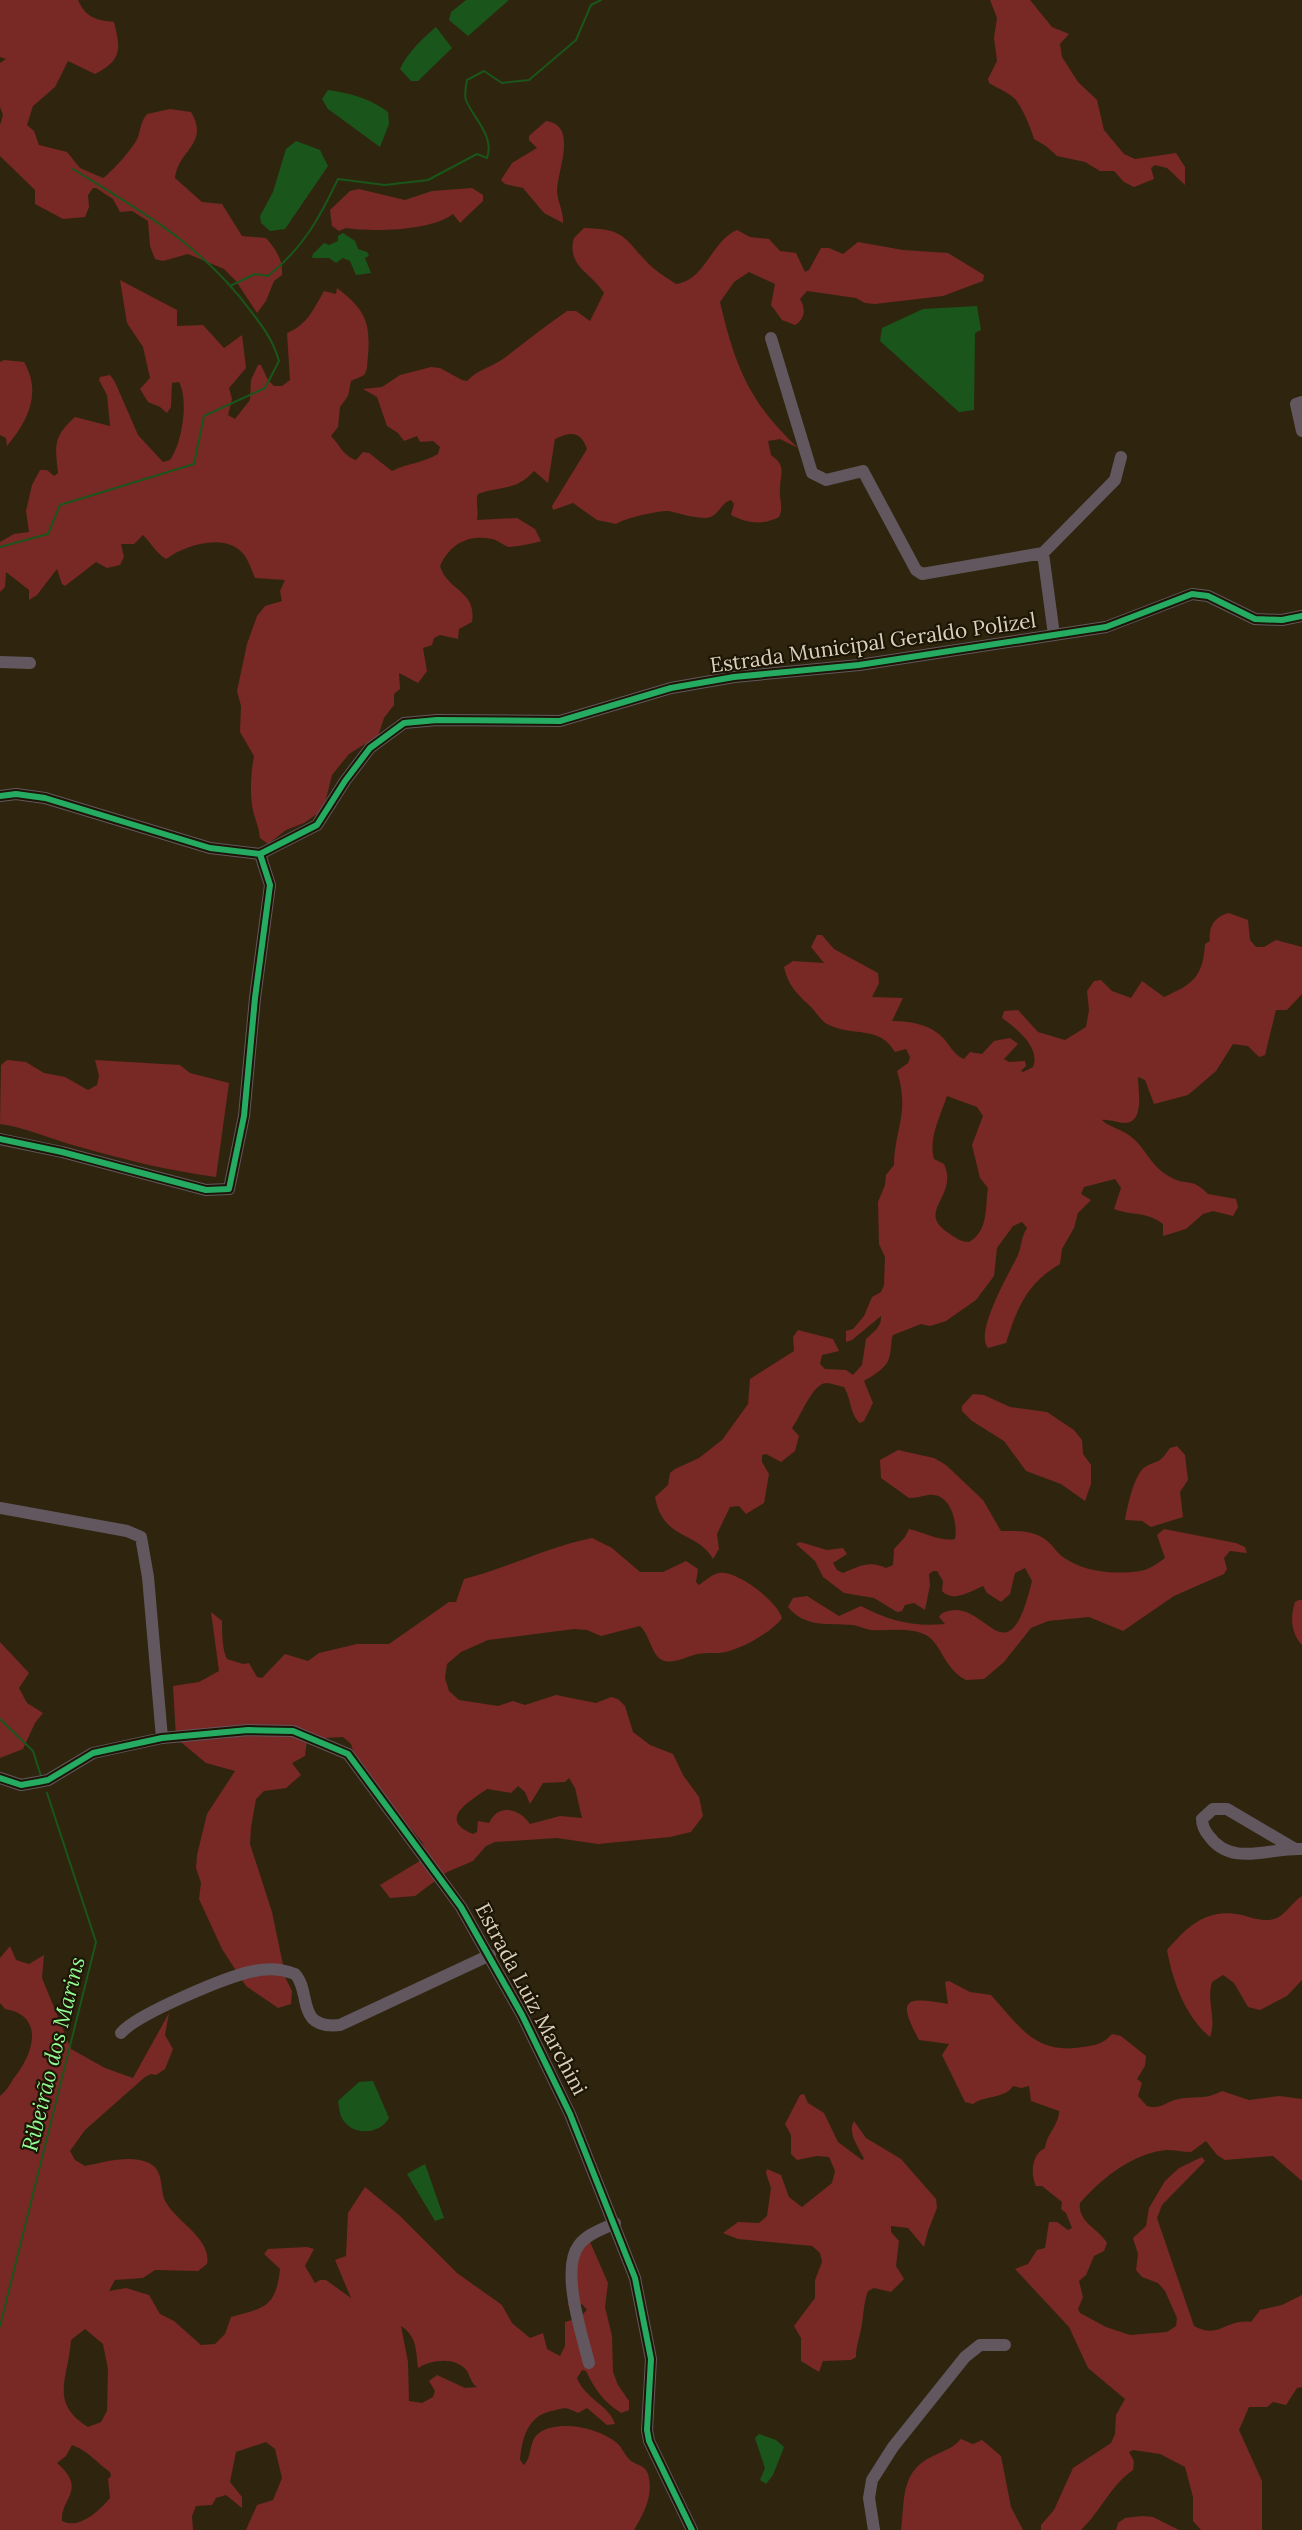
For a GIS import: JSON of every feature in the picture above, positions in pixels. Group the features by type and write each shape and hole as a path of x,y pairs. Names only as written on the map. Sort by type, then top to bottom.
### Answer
{"street":[{"path":"771,338 812,473 826,480 863,471 919,573 926,574 1043,553 1115,480 1121,457"},
{"path":"1302,402 1296,404 1302,431"},
{"path":"1043,553 1054,635"},
{"name":"Estrada Municipal Geraldo Polizel","path":"260,854 317,825 370,748 404,723 437,720 560,721 671,688 734,677 859,664 1120,623 1184,595 1192,594 1208,596 1255,619 1302,616"},
{"path":"0,662 30,663"},
{"path":"0,796 16,794 45,798 210,848 260,854 270,885 255,998 244,1116 229,1189 206,1190 62,1152 0,1139"},
{"path":"0,1508 127,1531 141,1537 162,1738"},
{"name":"Estrada Luiz Marchini","path":"0,1778 21,1785 48,1780 93,1753 162,1738 248,1731 293,1731 340,1749 357,1764 401,1828 440,1878 490,1955 570,2114 635,2278 650,2339 649,2441 692,2530"},
{"path":"1213,1809 1227,1809 1298,1849 1267,1854 1233,1853 1211,1840 1202,1824 1202,1819 1213,1809"},
{"path":"121,2033 132,2023 207,1988 248,1972 270,1969 295,1974 301,1983 305,2005 314,2019 324,2024 340,2025 490,1955"},
{"path":"590,2362 573,2290 574,2253 586,2238 615,2223"},
{"path":"874,2530 868,2489 879,2468 965,2357 980,2345 1005,2344"}],"shaded area":[{"path":"0,0 78,0 84,11 92,17 114,22 118,40 115,59 95,74 68,61 55,87 33,106 27,125 34,131 39,145 67,152 80,168 103,178 133,146 147,114 170,109 191,112 197,132 195,140 177,168 175,178 202,202 222,204 242,236 266,238 280,259 282,275 274,281 266,301 257,313 236,281 224,269 188,254 163,261 155,259 150,246 148,221 132,211 120,212 113,199 96,188 93,188 88,195 89,207 85,217 63,219 35,204 35,190 0,156 0,125 3,115 0,107 0,63 6,59 0,57"},
{"path":"466,0 509,0 468,36 449,20 451,12"},
{"path":"990,0 1030,0 1052,27 1069,34 1060,44 1062,57 1078,82 1097,100 1104,130 1124,154 1135,159 1176,153 1185,167 1185,185 1167,168 1155,165 1151,168 1154,179 1134,187 1124,182 1114,171 1100,171 1085,162 1057,156 1034,139 1015,99 989,83 988,79 997,61 994,38 997,18"},
{"path":"436,27 452,48 418,81 411,81 400,69 411,51"},
{"path":"328,90 360,97 388,112 389,124 380,147 328,109 322,99"},
{"path":"546,121 556,124 564,139 557,190 563,223 544,213 523,188 505,184 501,180 512,163 537,148 529,140 529,136"},
{"path":"296,141 320,150 328,166 285,229 270,231 261,223 260,216 273,192 286,149"},
{"path":"472,188 483,195 483,201 460,223 453,214 431,224 401,229 346,228 339,231 332,226 330,210 350,191 359,189 405,200 432,191"},
{"path":"584,228 610,231 625,238 653,268 676,284 695,275 728,235 737,230 750,237 769,239 780,251 796,253 805,272 809,270 821,248 829,248 843,254 858,242 903,250 948,253 984,275 983,281 943,296 875,304 865,303 856,298 807,291 800,299 804,310 803,317 795,325 782,320 771,305 775,284 749,272 734,282 720,302 738,364 746,382 767,415 798,448 780,439 768,441 771,455 782,470 779,517 767,522 743,520 731,515 734,504 731,500 714,515 706,518 664,511 634,517 616,524 597,520 573,503 553,510 552,506 587,449 582,439 575,434 555,439 548,483 534,471 514,485 486,491 478,494 477,497 477,520 517,518 535,529 541,541 509,547 494,540 475,538 461,542 449,552 440,566 444,575 470,603 472,622 459,629 458,639 440,635 434,638 432,645 423,648 427,671 418,683 399,673 400,689 394,694 394,705 384,718 378,736 349,754 332,775 325,803 317,814 304,823 286,830 268,844 260,838 253,809 251,780 254,756 240,732 241,706 237,691 247,644 257,616 265,606 282,601 280,591 285,580 255,578 245,556 238,548 228,544 218,542 195,545 166,559 143,535 134,544 121,544 124,557 120,565 107,568 96,562 65,586 62,584 57,569 37,595 29,600 29,590 6,572 5,587 0,592 0,542 14,534 29,532 26,511 32,485 40,470 47,470 54,476 58,473 56,448 59,436 75,417 110,426 107,395 99,380 100,377 110,375 138,435 163,462 170,460 178,443 184,411 182,390 179,382 172,383 171,407 167,413 148,402 140,389 150,378 143,347 127,323 120,280 177,310 177,326 203,325 224,348 242,335 246,368 229,388 232,399 228,415 235,419 250,400 251,380 258,365 261,365 268,380 274,386 282,386 290,380 287,333 305,321 324,291 336,294 337,288 354,303 364,317 369,344 365,373 351,381 348,396 340,407 338,427 331,436 352,458 356,460 363,452 369,453 392,471 438,454 440,447 433,441 420,442 417,436 404,441 398,433 387,426 377,397 363,389 382,387 400,375 431,367 440,368 467,381 475,374 503,359 567,311 576,311 590,321 604,293 582,269 574,256 572,248 574,238"},
{"path":"343,233 355,241 358,249 367,252 369,256 365,258 371,273 356,275 350,261 343,258 336,263 329,258 312,258 324,243 329,245 338,241 338,236"},
{"path":"977,306 981,330 975,333 974,410 959,412 880,341 882,328 923,309"},
{"path":"4,360 24,362 32,385 32,396 26,417 7,446 6,438 0,435 0,362"},
{"path":"1229,913 1248,920 1250,940 1256,947 1264,947 1276,940 1302,947 1302,994 1287,1010 1276,1010 1265,1055 1259,1057 1248,1046 1233,1044 1216,1071 1188,1095 1154,1104 1145,1080 1138,1077 1139,1104 1135,1118 1125,1123 1102,1120 1135,1140 1158,1168 1172,1178 1198,1185 1208,1194 1236,1199 1238,1207 1233,1216 1213,1211 1203,1214 1186,1229 1163,1236 1163,1224 1157,1220 1145,1215 1114,1209 1121,1188 1115,1179 1084,1187 1081,1194 1091,1200 1078,1213 1074,1228 1062,1249 1060,1264 1039,1279 1031,1288 1014,1319 1006,1343 988,1348 985,1340 989,1316 1018,1255 1027,1228 1022,1222 1013,1226 997,1248 994,1276 976,1300 946,1321 930,1326 921,1324 893,1335 888,1362 864,1381 873,1403 864,1421 860,1423 854,1416 844,1387 826,1383 816,1389 792,1428 799,1436 795,1451 781,1462 766,1454 762,1455 762,1462 769,1474 764,1503 746,1514 739,1506 730,1507 717,1534 719,1549 713,1559 699,1544 673,1529 659,1511 655,1497 668,1485 670,1473 699,1458 722,1440 748,1404 750,1379 794,1351 793,1337 798,1330 833,1339 839,1351 822,1355 820,1364 825,1369 846,1370 853,1375 862,1365 866,1339 881,1320 881,1316 852,1340 846,1342 846,1331 853,1329 864,1316 872,1297 881,1292 884,1285 885,1257 879,1244 878,1202 885,1185 886,1175 894,1165 901,1120 902,1098 897,1071 908,1063 910,1057 906,1049 895,1052 882,1038 826,1024 793,988 784,967 793,961 824,963 811,947 817,935 822,935 834,949 878,973 879,983 872,997 903,998 892,1021 911,1023 931,1029 964,1059 970,1052 982,1054 994,1041 1010,1038 1018,1044 1004,1059 1009,1062 1025,1061 1026,1066 1021,1071 1023,1072 1033,1067 1034,1052 1026,1039 1002,1018 1004,1011 1018,1010 1038,1032 1065,1040 1086,1027 1089,1010 1087,991 1094,981 1101,980 1112,991 1131,998 1142,981 1164,997 1195,978 1202,964 1205,944 1210,941 1213,923 1216,919","holes":["947,1096 977,1107 983,1116 972,1145 980,1178 988,1188 983,1225 980,1232 969,1242 960,1240 947,1232 936,1217 947,1175 944,1164 934,1159 933,1143"]},
{"path":"7,1060 26,1062 44,1073 65,1077 88,1090 97,1085 99,1076 95,1060 180,1065 190,1073 229,1083 216,1177 131,1161 21,1128 0,1124 1,1065"},
{"path":"973,1394 984,1395 1010,1407 1047,1412 1074,1430 1082,1440 1083,1454 1091,1465 1091,1484 1085,1501 1061,1484 1026,1471 1004,1441 972,1421 962,1411 962,1406"},
{"path":"1177,1446 1185,1455 1188,1480 1180,1492 1183,1517 1151,1527 1142,1521 1125,1520 1132,1492 1141,1471 1161,1460 1170,1448"},
{"path":"898,1450 934,1458 946,1465 983,1500 1001,1531 1036,1534 1063,1557 1090,1569 1120,1573 1150,1568 1165,1558 1157,1535 1164,1529 1236,1543 1245,1547 1247,1553 1230,1551 1224,1558 1227,1569 1224,1574 1174,1596 1123,1631 1089,1617 1048,1621 1031,1628 1004,1662 984,1679 966,1680 953,1669 926,1635 906,1630 871,1630 853,1625 818,1623 802,1618 788,1607 793,1598 807,1596 839,1616 861,1606 882,1616 912,1624 945,1624 939,1617 941,1614 956,1610 970,1614 1003,1633 1013,1628 1022,1612 1032,1581 1025,1568 1015,1573 1010,1594 1001,1602 987,1593 983,1586 963,1595 947,1594 942,1591 943,1581 937,1571 933,1571 929,1574 930,1585 925,1610 914,1603 905,1605 902,1611 897,1612 874,1598 844,1593 823,1577 815,1561 796,1544 800,1542 827,1550 843,1548 847,1554 833,1563 837,1570 843,1573 864,1565 875,1564 886,1568 893,1565 894,1549 909,1529 938,1538 955,1539 954,1517 942,1498 928,1495 909,1498 881,1478 880,1460"},
{"path":"592,1538 612,1548 640,1572 663,1572 686,1561 698,1569 696,1582 699,1585 719,1573 736,1576 746,1581 773,1603 782,1618 764,1634 733,1650 723,1653 698,1654 671,1661 658,1657 640,1626 601,1636 587,1630 574,1629 488,1640 461,1652 447,1664 445,1678 449,1691 459,1700 498,1706 513,1701 525,1705 556,1695 596,1703 611,1697 618,1699 625,1706 633,1732 650,1745 673,1754 683,1775 699,1797 703,1816 691,1832 670,1837 598,1844 557,1838 495,1842 486,1846 473,1861 447,1872 415,1896 390,1898 380,1885 428,1856 422,1842 357,1765 351,1744 343,1737 307,1739 305,1756 292,1763 301,1775 286,1788 264,1791 256,1799 251,1827 250,1844 272,1912 286,1979 292,1991 291,2004 278,2008 246,1986 222,1949 199,1899 201,1883 196,1868 207,1814 235,1771 206,1763 176,1738 173,1686 199,1682 219,1671 211,1612 222,1621 223,1645 227,1659 243,1664 249,1663 257,1677 262,1678 285,1654 308,1661 319,1653 357,1644 389,1644 449,1602 456,1602 464,1579","holes":["569,1778 575,1788 582,1818 560,1816 530,1824 515,1811 503,1810 498,1812 489,1823 478,1821 477,1832 473,1834 457,1822 457,1817 465,1805 487,1789 511,1793 518,1786 525,1792 530,1804 543,1783 565,1782"]},
{"path":"1302,1600 1302,1645 1294,1631 1292,1619 1295,1602"},
{"path":"0,1642 29,1673 19,1688 27,1703 43,1713 35,1723 23,1749 0,1758"},
{"path":"1302,1896 1302,1980 1287,1996 1260,2010 1248,2007 1234,1983 1223,1975 1212,1982 1210,1989 1212,2030 1210,2037 1201,2029 1181,1998 1167,1950 1191,1926 1208,1916 1230,1913 1270,1920 1282,1915"},
{"path":"10,1946 16,1960 29,1964 44,1955 42,1978 71,2049 105,2068 133,2078 169,2013 165,2035 173,2049 165,2069 156,2075 151,2074 145,2077 85,2130 70,2151 75,2160 85,2166 134,2159 149,2163 158,2171 164,2199 172,2211 199,2239 207,2255 207,2264 198,2271 155,2270 143,2278 115,2280 109,2291 126,2288 149,2295 160,2314 174,2321 201,2345 215,2344 225,2334 231,2317 260,2308 272,2299 280,2269 264,2254 268,2249 307,2247 314,2249 305,2266 315,2283 326,2280 351,2298 335,2260 346,2256 348,2213 365,2187 399,2215 457,2273 502,2305 512,2323 530,2338 543,2333 547,2349 560,2356 565,2346 565,2322 579,2318 587,2310 582,2304 571,2307 568,2305 575,2286 574,2260 587,2235 608,2283 605,2307 612,2336 613,2372 618,2385 629,2401 629,2410 621,2413 605,2400 586,2371 582,2370 577,2378 581,2385 608,2412 615,2424 607,2425 587,2408 578,2413 564,2408 543,2414 528,2429 522,2444 520,2460 524,2465 536,2436 547,2429 579,2427 609,2438 619,2445 631,2461 643,2467 648,2474 649,2496 634,2530 246,2530 257,2505 273,2500 282,2478 275,2449 266,2442 236,2452 230,2482 242,2497 242,2508 226,2495 216,2498 212,2505 196,2506 192,2516 193,2530 0,2530 0,2096 23,2065 28,2055 32,2035 25,2018 5,2009 0,2003 0,1958","holes":["401,2326 413,2339 418,2368 436,2361 450,2361 462,2366 477,2387 465,2388 437,2375 429,2381 435,2391 433,2397 422,2403 409,2401 408,2362","85,2329 103,2344 108,2369 107,2411 101,2422 88,2427 68,2408 65,2398 65,2377 71,2340","72,2445 77,2447 110,2472 111,2476 108,2479 110,2498 88,2518 75,2523 62,2521 62,2513 72,2487 71,2480 57,2463 66,2456"]},
{"path":"949,1981 970,1992 991,1995 1020,2028 1040,2042 1052,2047 1096,2045 1112,2034 1121,2036 1146,2056 1145,2066 1137,2079 1142,2083 1138,2096 1147,2106 1156,2107 1175,2100 1205,2097 1222,2091 1249,2100 1279,2096 1302,2099 1302,2181 1273,2156 1225,2160 1217,2155 1206,2141 1191,2152 1167,2150 1130,2161 1108,2176 1080,2203 1080,2210 1085,2221 1107,2243 1104,2251 1094,2256 1086,2275 1079,2281 1083,2297 1078,2309 1080,2313 1106,2327 1130,2335 1167,2332 1176,2326 1177,2318 1165,2291 1158,2283 1142,2277 1136,2270 1138,2254 1133,2238 1146,2226 1149,2208 1165,2181 1179,2168 1202,2157 1205,2161 1162,2205 1157,2218 1194,2326 1211,2331 1235,2323 1251,2322 1260,2310 1282,2305 1302,2295 1302,2387 1297,2388 1286,2405 1273,2402 1267,2407 1249,2407 1239,2430 1262,2481 1262,2530 1201,2530 1193,2521 1193,2497 1185,2467 1160,2454 1133,2450 1129,2452 1134,2461 1133,2470 1118,2483 1081,2530 1041,2530 1041,2525 1054,2510 1073,2468 1111,2443 1115,2434 1116,2415 1125,2399 1088,2368 1069,2327 1015,2269 1028,2264 1037,2250 1045,2248 1049,2222 1057,2222 1068,2230 1072,2228 1066,2213 1061,2209 1062,2202 1042,2186 1036,2186 1033,2175 1035,2159 1045,2148 1059,2111 1031,2101 1029,2086 1021,2088 1013,2086 1005,2093 973,2104 965,2102 942,2055 949,2044 919,2040 912,2026 908,2016 909,2004 922,2000 948,2004 945,1982"},
{"path":"373,2081 389,2118 372,2131 357,2130 345,2123 340,2114 338,2101 359,2082"},
{"path":"804,2094 808,2103 824,2113 838,2142 862,2160 864,2159 854,2140 852,2126 854,2121 866,2138 901,2159 936,2199 937,2208 924,2247 908,2228 891,2226 891,2232 899,2241 896,2266 904,2279 891,2292 874,2288 868,2291 856,2357 851,2360 823,2361 819,2372 801,2361 801,2338 794,2326 815,2298 815,2280 822,2262 820,2253 812,2246 738,2239 723,2233 738,2222 759,2223 767,2216 771,2188 766,2173 767,2169 781,2175 789,2197 802,2207 832,2183 835,2171 829,2157 817,2156 797,2160 791,2154 791,2135 785,2124 800,2095"},
{"path":"425,2164 444,2218 435,2221 407,2174"},
{"path":"759,2434 776,2440 784,2447 773,2475 766,2484 760,2480 765,2468 755,2438"},
{"path":"961,2439 973,2444 982,2440 1001,2456 1011,2507 1023,2530 901,2530 904,2497 909,2478 922,2462 951,2447"},
{"path":"1153,2517 1179,2530 1116,2530 1118,2523 1125,2518"}],"waterway":[{"path":"232,285 255,274 268,276 291,255 309,232 338,179 385,185 428,180 477,154 487,158 489,150 486,135 466,100 467,80 484,71 502,83 529,80 576,40 591,5 601,0"},
{"name":"Ribeirão dos Marins","path":"0,547 48,534 60,505 194,464 204,416 265,388 279,361 271,340 259,322 211,266 169,230 73,169"},
{"name":"Ribeirão dos Marins","path":"0,1719 33,1751 41,1776"},
{"name":"Ribeirão dos Marins","path":"0,2326 96,1942 47,1793"}],"cycle path":[{"path":"0,796 16,794 45,798 210,848 260,854 317,825 345,781 370,748 404,723 437,720 560,721 671,688 734,677 859,665 1106,627 1192,594 1208,596 1255,619 1282,620 1302,616"},
{"path":"0,1139 62,1152 206,1190 229,1189 244,1116 255,998 270,885 260,854"},
{"path":"0,1778 21,1785 38,1782 48,1780 93,1753 162,1738 248,1730 293,1731 348,1754 461,1907 522,2015 570,2114 635,2278 651,2359 647,2430 649,2441 692,2530"}]}
